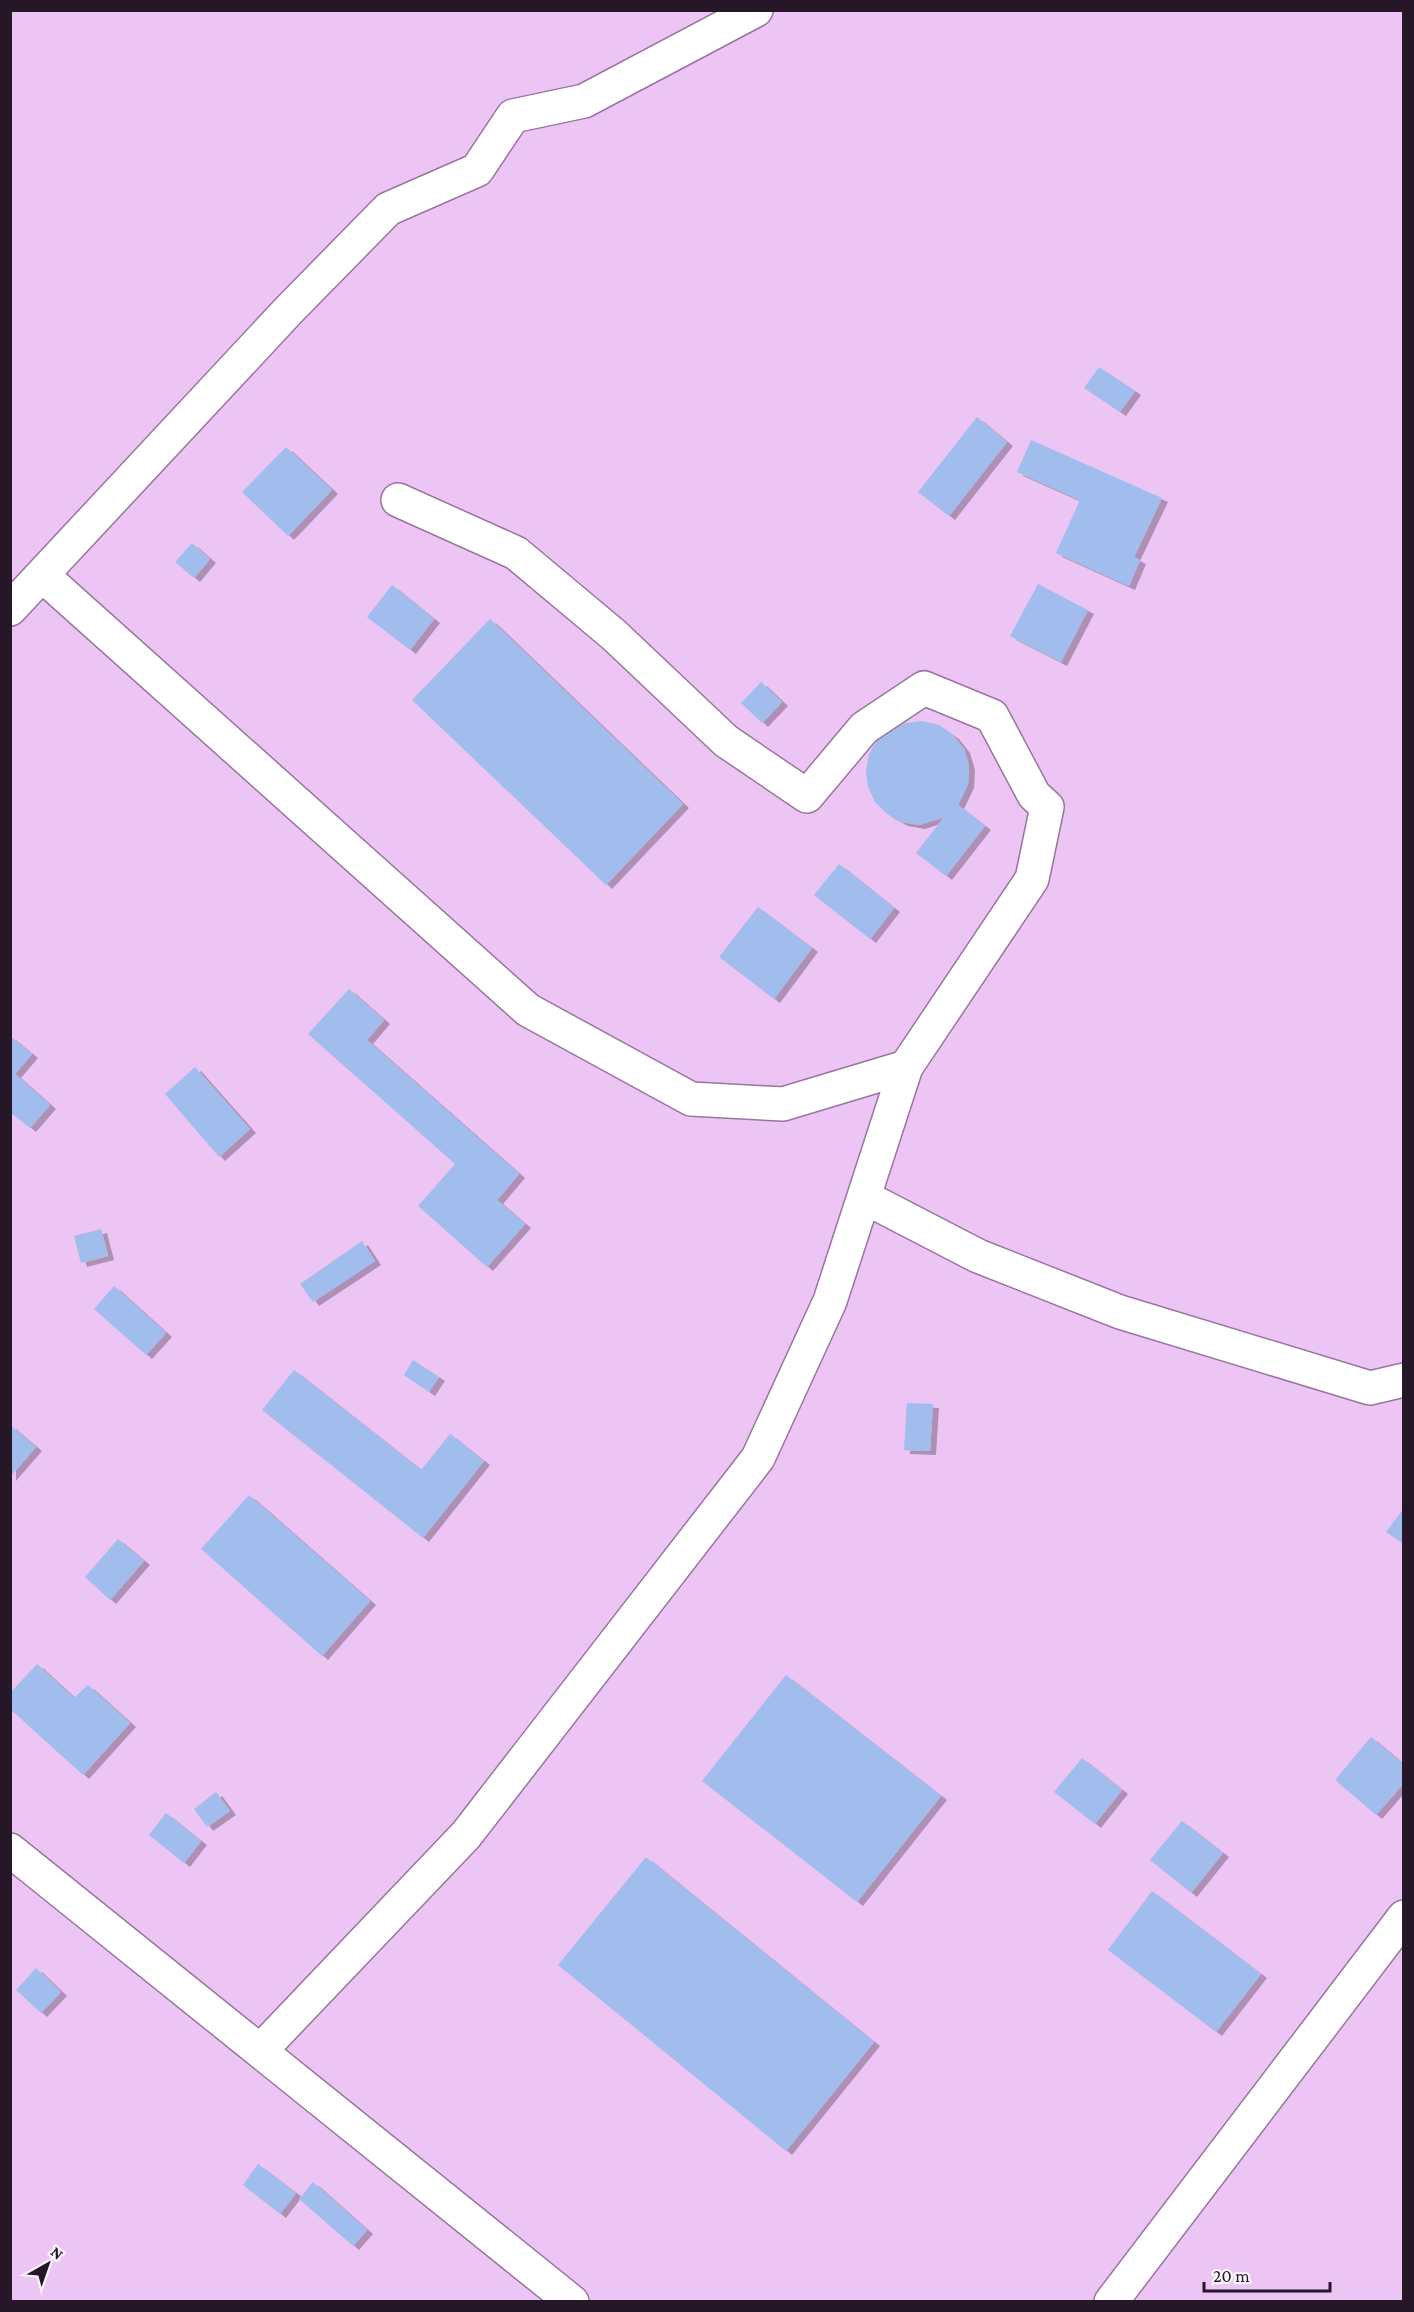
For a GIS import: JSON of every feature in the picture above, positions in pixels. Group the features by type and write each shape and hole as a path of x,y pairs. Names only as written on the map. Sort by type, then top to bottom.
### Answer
{"street":[{"path":"10,609 288,311 388,209 477,170 513,116 584,101 756,10"},
{"path":"260,2051 466,1835 758,1458 830,1301 906,1067 1032,879 1047,807 1034,795 992,716 924,688 864,728 807,795 726,741 614,635 516,553 398,501"},
{"path":"42,575 528,1010 691,1099 783,1104 906,1067"},
{"path":"864,1197 978,1256 1120,1312 1370,1388 1404,1380"},
{"path":"10,1850 572,2301"},
{"path":"1111,2301 1404,1917"}],"building":[{"path":"1099,367 1135,391 1120,412 1084,388"},
{"path":"977,417 1007,442 949,516 918,492"},
{"path":"1031,440 1162,498 1134,557 1140,560 1129,586 1056,553 1080,500 1017,472"},
{"path":"286,447 332,490 288,536 242,492"},
{"path":"192,543 210,559 194,578 175,562"},
{"path":"1038,584 1088,610 1061,662 1010,636"},
{"path":"392,585 434,619 410,650 367,617"},
{"path":"490,619 683,804 606,885 412,700"},
{"path":"761,682 782,702 762,723 741,703"},
{"path":"922,721 939,725 953,735 964,749 969,766 968,784 958,805 985,826 946,876 916,853 944,817 919,825 902,822 887,814 875,802 868,787 866,771 869,754 877,740 889,729 905,723"},
{"path":"839,864 894,908 870,939 814,895"},
{"path":"758,907 812,948 774,999 719,957"},
{"path":"349,989 384,1020 367,1040 519,1174 497,1200 525,1224 487,1267 418,1206 455,1164 308,1034"},
{"path":"10,1036 32,1054 15,1074 50,1105 30,1128 10,1112"},
{"path":"195,1067 250,1129 219,1157 165,1094"},
{"path":"101,1229 108,1256 81,1263 74,1236"},
{"path":"362,1241 375,1261 313,1302 300,1284"},
{"path":"114,1286 166,1333 146,1355 94,1309"},
{"path":"413,1360 439,1377 429,1392 404,1375"},
{"path":"294,1370 421,1470 450,1434 484,1461 423,1538 262,1410"},
{"path":"907,1403 933,1404 930,1451 904,1450"},
{"path":"10,1425 36,1447 10,1477"},
{"path":"249,1495 370,1601 322,1656 201,1549"},
{"path":"1404,1508 1404,1544 1386,1532"},
{"path":"118,1539 144,1561 110,1600 85,1577"},
{"path":"37,1664 74,1698 88,1685 130,1723 83,1775 10,1709 10,1693"},
{"path":"786,1675 941,1796 857,1902 702,1781"},
{"path":"1371,1737 1404,1765 1404,1783 1376,1815 1335,1780"},
{"path":"1082,1758 1122,1790 1095,1824 1054,1792"},
{"path":"216,1792 230,1811 207,1827 194,1809"},
{"path":"166,1813 201,1841 184,1863 149,1835"},
{"path":"1182,1821 1223,1853 1191,1893 1150,1860"},
{"path":"646,1857 874,2042 786,2151 558,1965"},
{"path":"1152,1891 1261,1974 1216,2032 1108,1950"},
{"path":"36,1968 61,1992 41,2013 16,1990"},
{"path":"258,2164 296,2193 280,2214 243,2185"},
{"path":"313,2182 367,2230 353,2246 299,2199"}]}
